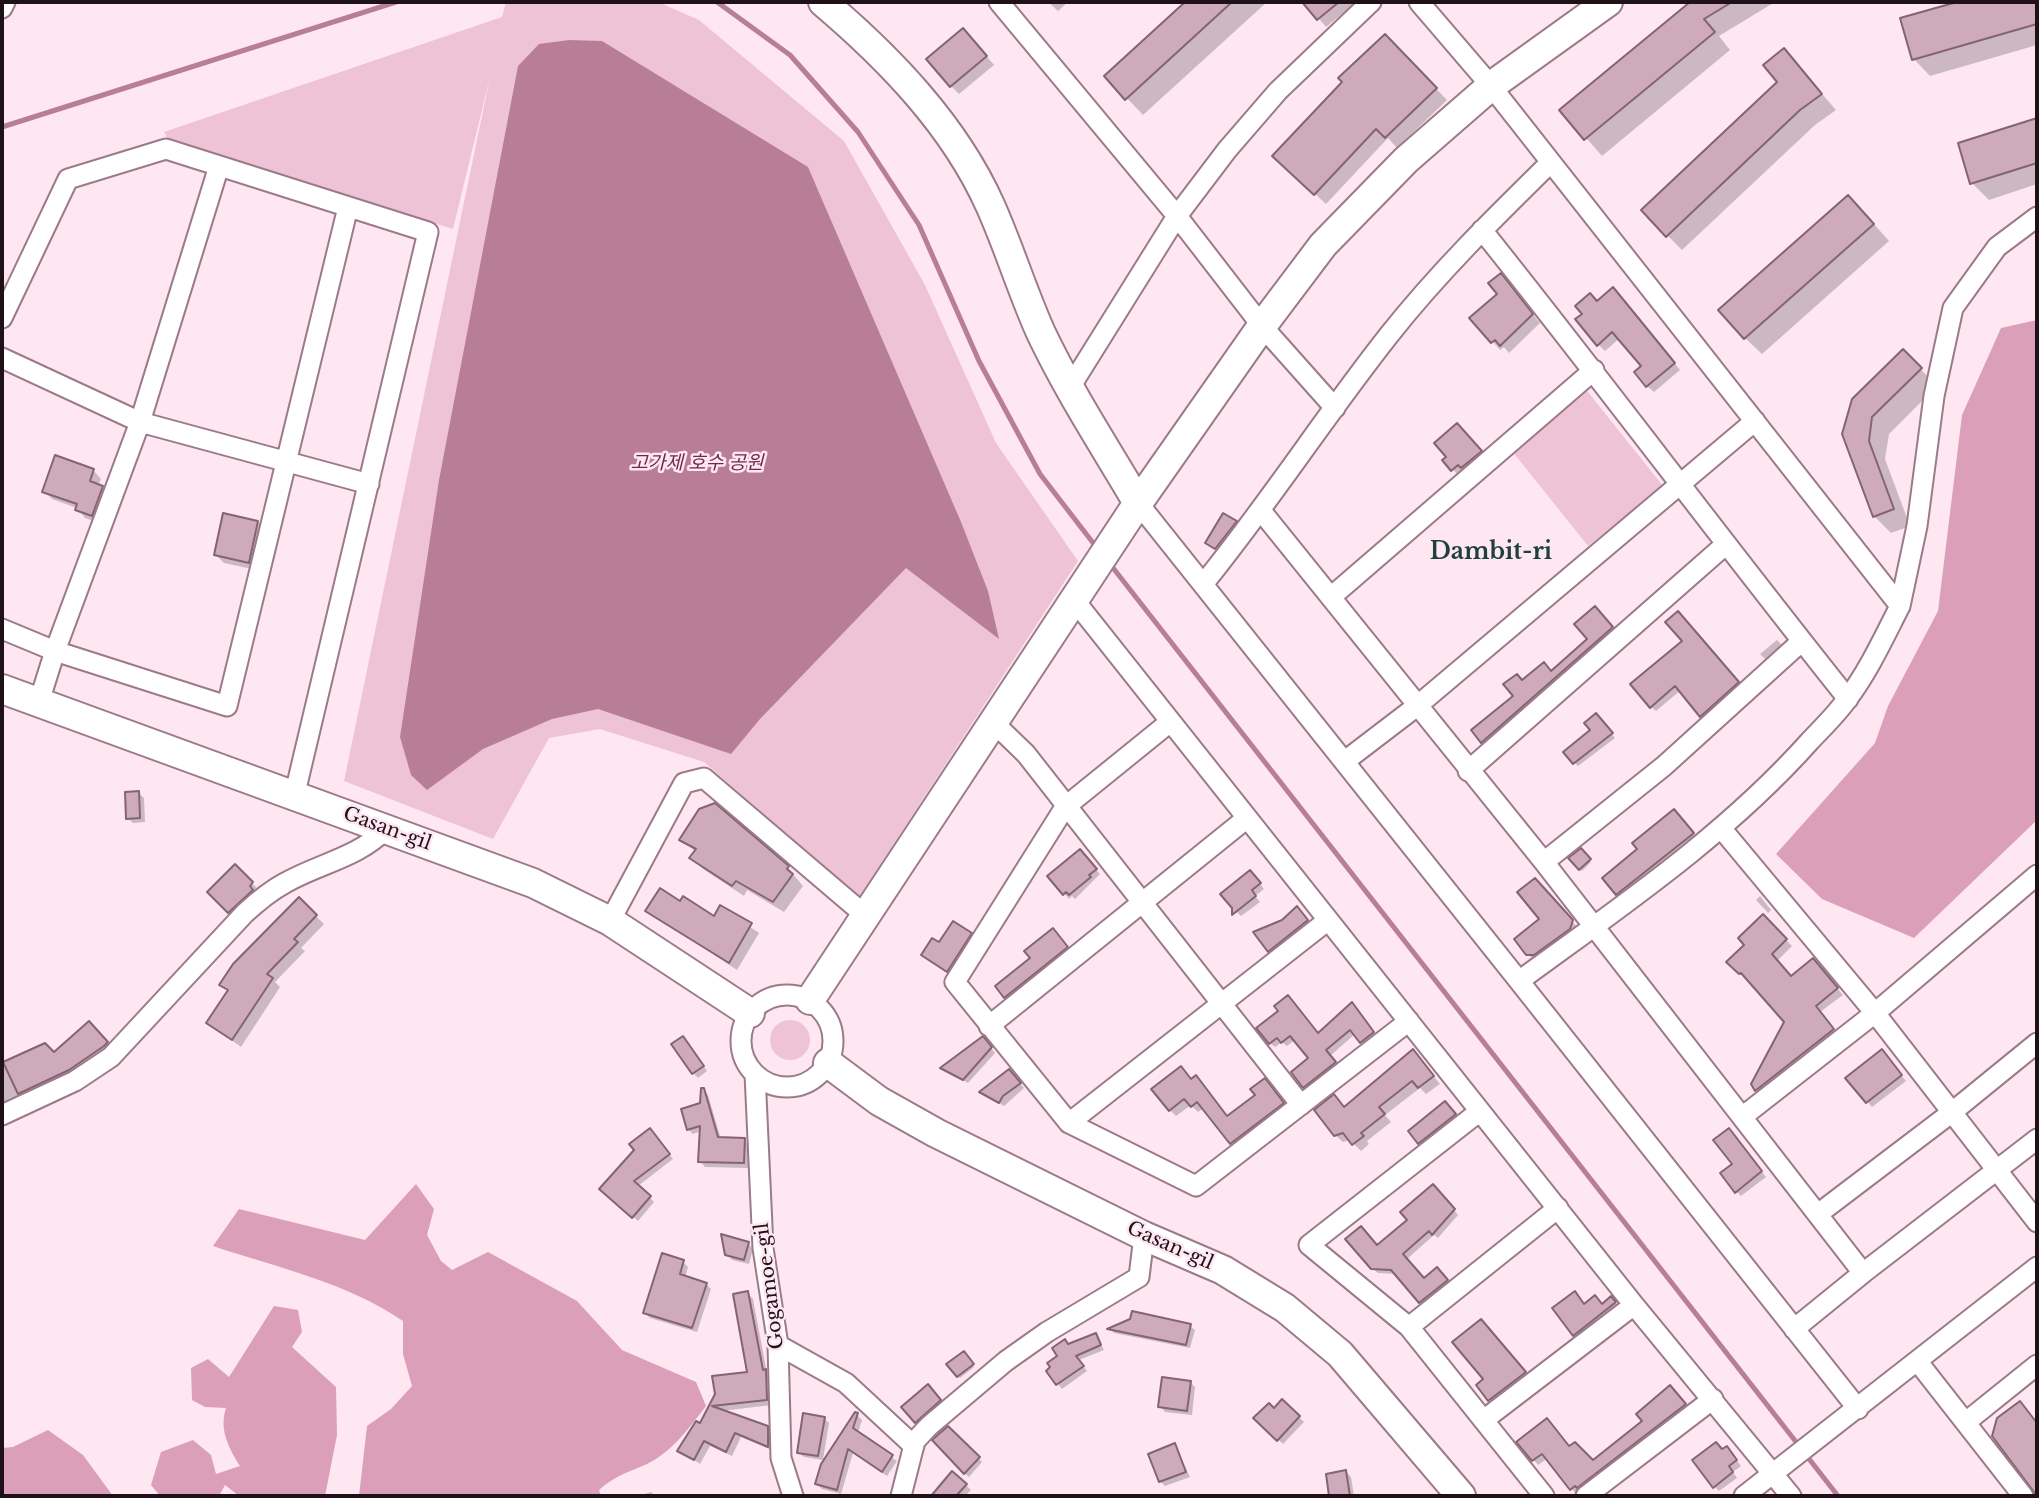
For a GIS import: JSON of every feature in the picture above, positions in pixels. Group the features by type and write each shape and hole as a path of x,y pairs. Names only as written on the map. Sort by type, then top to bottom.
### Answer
{"street":[{"path":"2,8 5,2"},
{"path":"823,2 860,34 932,111 961,154 990,204 1041,331 1132,512 1204,583 1858,1409"},
{"path":"999,2 1177,216 1262,326 1335,408"},
{"path":"1069,389 1177,216 1227,150 1278,91 1371,2"},
{"path":"1419,2 1491,86 1900,606"},
{"path":"810,1000 1080,595 1132,512 1262,326 1323,245 1406,160 1491,86 1608,2"},
{"path":"2,318 68,179 166,149 428,232 294,797"},
{"path":"1204,583 1262,512 1390,334 1482,230 1550,163"},
{"path":"38,705 55,651 140,422 219,166"},
{"path":"2,629 55,651 226,706 348,207"},
{"path":"1519,981 1721,828 1783,772 1848,699 1900,606 1917,526 1934,396 1953,308 1997,247 2037,218"},
{"path":"1482,230 1594,370 1725,545 1848,699"},
{"path":"2,358 140,422 369,484"},
{"path":"1331,597 1594,370"},
{"path":"1345,761 1417,706 1678,482 1755,421"},
{"path":"1262,512 1544,862 1863,1273"},
{"path":"1468,771 1725,545"},
{"path":"1080,595 1170,723 1634,1305 1713,1399 1779,1469 1791,1496"},
{"path":"1544,862 1664,766 1802,642"},
{"name":"Gasan-gil","path":"2,689 38,705 387,828 533,883 610,921 750,1013"},
{"path":"994,723 1026,754 1140,903 1301,1105"},
{"path":"1170,723 1065,807 955,982 989,1026 1069,1123 1196,1186 1409,1021"},
{"path":"610,921 684,783 704,778 866,916"},
{"path":"989,1026 1247,818"},
{"path":"2,1115 75,1081 111,1057 245,913 266,894 287,881 359,850 387,828"},
{"path":"1721,828 1875,1013 2037,1222"},
{"path":"1742,1117 1875,1013 2037,875"},
{"path":"1069,1123 1327,921"},
{"path":"784,995 810,1000 821,1009 832,1028 833,1050 828,1063 819,1074 794,1086 780,1087 755,1074 742,1051 741,1038 750,1013 760,1003 784,995"},
{"path":"1818,1213 1951,1113 2037,1042"},
{"name":"Gasan-gil","path":"828,1063 878,1101 936,1133 1144,1236 1223,1269 1303,1323 1340,1354 1371,1387 1461,1496"},
{"name":"Gogamoe-gil","path":"755,1074 763,1248 778,1345 781,1458 793,1496"},
{"path":"1480,1111 1309,1245 1409,1327 1544,1496"},
{"path":"1794,1329 2037,1139"},
{"path":"1409,1327 1558,1208"},
{"path":"901,1496 914,1446 929,1426 1006,1361 1047,1332 1139,1278 1144,1236"},
{"path":"1744,1496 1918,1363 2037,1267"},
{"path":"1485,1419 1634,1305"},
{"path":"778,1345 846,1383 914,1446"},
{"path":"1918,1363 2023,1496"},
{"path":"1966,1422 2037,1365"},
{"path":"1586,1496 1713,1399"}],"green space":[{"name":"고가제 호수 공원","path":"506,2 658,2 699,20 844,141 925,285 996,443 1078,561 859,897 704,762 600,729 549,738 493,839 344,781 490,77 453,229 169,141 164,132 502,17"},
{"path":"1580,388 1588,392 1663,486 1588,546 1508,446"},
{"path":"790,1020 798,1021 804,1026 809,1032 809,1048 804,1054 798,1059 790,1060 782,1059 776,1054 771,1048 770,1040 771,1032 776,1026 782,1021"}],"shaded area":[{"name":"고가제 호수 공원","path":"569,40 602,41 808,167 961,522 988,591 999,639 906,568 760,719 731,754 598,709 552,719 483,749 427,790 411,775 400,737 439,480 518,66 539,44"},
{"path":"2037,320 2037,820 1914,938 1822,899 1776,854 1875,743 1888,706 1938,611 1962,415 2001,328"},
{"path":"416,1184 434,1209 427,1235 441,1261 452,1270 488,1252 577,1301 622,1350 696,1382 706,1406 672,1446 656,1459 610,1481 599,1490 601,1496 359,1496 367,1426 391,1409 412,1386 403,1354 403,1321 335,1286 213,1246 239,1209 365,1240"},
{"path":"274,1306 298,1310 302,1332 292,1347 336,1387 337,1435 325,1496 239,1496 225,1485 219,1496 160,1496 151,1485 161,1452 193,1440 211,1455 216,1474 240,1466 224,1431 226,1408 205,1407 192,1400 191,1368 208,1359 229,1377"},
{"path":"48,1430 83,1455 113,1496 2,1496 2,1448 13,1447"}],"building":[{"path":"1185,2 1232,2 1125,100 1104,76"},
{"path":"1302,2 1339,2 1317,20"},
{"path":"1690,2 1732,2 1704,19 1715,32 1584,140 1559,110"},
{"path":"1957,2 2037,2 2037,24 1912,60 1900,18"},
{"path":"963,28 987,56 950,87 926,59"},
{"path":"1385,34 1437,88 1385,138 1376,129 1314,195 1272,156 1342,82 1338,78"},
{"path":"1784,48 1822,94 1800,110 1666,237 1641,210 1777,82 1763,65"},
{"path":"2037,118 2037,163 1970,184 1958,143"},
{"path":"1848,195 1874,224 1744,339 1718,310"},
{"path":"1501,273 1533,314 1500,346 1495,340 1491,343 1469,318 1497,294 1488,283"},
{"path":"1613,287 1675,363 1646,387 1634,372 1641,366 1612,332 1597,346 1575,319 1582,314 1575,306 1590,293 1597,301"},
{"path":"1903,349 1922,368 1872,417 1869,441 1894,509 1873,517 1842,434 1852,399"},
{"path":"1457,423 1482,451 1461,468 1458,465 1451,471 1442,460 1446,457 1434,443"},
{"path":"55,455 94,469 90,481 103,486 92,516 75,510 77,504 42,492"},
{"path":"223,513 258,521 249,563 214,555"},
{"path":"1223,513 1237,521 1215,549 1205,543"},
{"path":"1595,606 1613,627 1481,743 1471,730 1513,696 1503,684 1517,674 1522,680 1544,662 1551,671 1587,639 1574,624"},
{"path":"1678,611 1739,682 1700,717 1675,686 1650,708 1630,684 1682,641 1665,622"},
{"path":"1596,713 1613,733 1573,764 1563,752 1590,730 1584,723"},
{"path":"139,791 140,818 126,819 125,792"},
{"path":"715,803 789,866 787,869 793,874 773,902 736,881 732,886 689,858 696,849 679,840 699,809"},
{"path":"1674,809 1694,833 1616,895 1602,878 1637,849 1632,843"},
{"path":"1581,848 1591,859 1579,870 1568,858"},
{"path":"1080,849 1097,869 1069,895 1066,892 1063,895 1047,876"},
{"path":"235,864 253,882 250,886 253,890 228,913 207,892"},
{"path":"1250,870 1261,883 1252,890 1256,896 1232,915 1232,908 1220,894"},
{"path":"1535,878 1573,920 1570,929 1534,955 1526,955 1514,939 1539,919 1517,892"},
{"path":"660,888 680,901 683,896 714,916 720,905 752,923 729,963 645,911"},
{"path":"299,897 317,915 294,939 298,942 267,974 273,978 232,1040 206,1023 228,990 219,985 233,964"},
{"path":"1297,906 1308,920 1268,952 1253,932 1282,920"},
{"path":"1763,914 1787,939 1772,954 1791,976 1813,958 1838,988 1816,1006 1834,1029 1755,1091 1751,1084 1784,1022 1741,973 1726,962 1744,945 1738,938"},
{"path":"953,921 972,933 947,972 921,955 932,938 939,942"},
{"path":"1053,928 1068,947 1004,998 995,986 1030,958 1024,951"},
{"path":"1288,995 1318,1033 1352,1002 1374,1032 1360,1043 1350,1030 1326,1050 1336,1062 1303,1088 1291,1072 1308,1058 1290,1036 1281,1043 1277,1038 1269,1044 1256,1028 1278,1011 1274,1006"},
{"path":"89,1021 108,1042 69,1070 18,1094 3,1062 45,1043 54,1052"},
{"path":"683,1036 704,1066 692,1074 671,1044"},
{"path":"983,1036 992,1047 963,1080 940,1068"},
{"path":"1413,1049 1434,1076 1418,1088 1412,1081 1379,1107 1385,1114 1361,1133 1364,1136 1352,1145 1343,1133 1334,1136 1314,1110 1334,1094 1344,1107"},
{"path":"1882,1049 1902,1075 1866,1103 1845,1078"},
{"path":"1181,1066 1191,1079 1196,1075 1227,1116 1255,1095 1250,1089 1265,1078 1284,1103 1230,1144 1197,1102 1191,1107 1184,1099 1169,1111 1151,1089"},
{"path":"1009,1069 1021,1083 1003,1096 999,1103 979,1092"},
{"path":"701,1088 704,1088 718,1137 745,1138 744,1163 698,1162 700,1126 687,1130 681,1109 700,1103"},
{"path":"1445,1101 1456,1114 1418,1144 1408,1131"},
{"path":"650,1128 670,1154 634,1181 651,1196 632,1218 599,1189 634,1150 629,1144"},
{"path":"1729,1128 1762,1171 1735,1193 1720,1173 1732,1164 1713,1140"},
{"path":"1433,1184 1455,1209 1432,1235 1429,1231 1403,1254 1424,1278 1437,1267 1448,1280 1419,1303 1391,1270 1371,1269 1345,1239 1361,1226 1377,1245 1407,1220 1400,1212"},
{"path":"721,1234 749,1242 744,1260 725,1255"},
{"path":"662,1253 684,1260 680,1274 707,1283 692,1328 643,1313"},
{"path":"748,1291 763,1370 766,1369 767,1400 712,1406 768,1426 768,1447 735,1433 726,1452 704,1441 694,1460 677,1451 696,1421 700,1423 715,1394 712,1376 747,1372 733,1294"},
{"path":"1575,1291 1584,1304 1595,1295 1602,1304 1611,1296 1616,1302 1573,1336 1552,1308"},
{"path":"1132,1311 1191,1324 1186,1345 1107,1329 1130,1319"},
{"path":"1481,1319 1526,1372 1488,1401 1476,1385 1483,1379 1452,1342"},
{"path":"1096,1333 1101,1345 1076,1356 1084,1366 1056,1385 1046,1371 1050,1367 1047,1363 1057,1356 1052,1348 1065,1339 1068,1344"},
{"path":"964,1351 974,1364 957,1377 946,1364"},
{"path":"1162,1377 1191,1381 1187,1411 1158,1407"},
{"path":"928,1384 941,1400 915,1423 901,1407"},
{"path":"1670,1385 1686,1404 1577,1488 1575,1486 1570,1490 1542,1454 1532,1461 1516,1442 1547,1418 1569,1446 1575,1442 1593,1460 1642,1421 1636,1414"},
{"path":"1282,1399 1300,1416 1277,1441 1253,1418 1269,1403 1274,1408"},
{"path":"2020,1401 2037,1423 2037,1496 1992,1436 1997,1418"},
{"path":"855,1412 858,1413 853,1428 893,1455 882,1472 848,1449 837,1490 815,1484 821,1464"},
{"path":"803,1413 825,1417 818,1456 797,1453"},
{"path":"948,1426 980,1457 964,1474 932,1440"},
{"path":"1716,1442 1722,1449 1727,1446 1737,1460 1729,1466 1733,1472 1713,1488 1692,1460"},
{"path":"1175,1443 1186,1472 1159,1482 1148,1454"},
{"path":"1346,1470 1350,1496 1329,1496 1326,1474"},
{"path":"952,1471 967,1484 956,1496 931,1496"}],"waterway":[{"path":"2,127 396,2"},
{"path":"717,2 790,55 858,132 919,225 979,361 1040,474 1097,548"},
{"path":"1110,564 1800,1447"},
{"path":"1806,1455 1838,1496"}],"district":[{"name":"Dambit-ri","path":"1491,553"}]}
